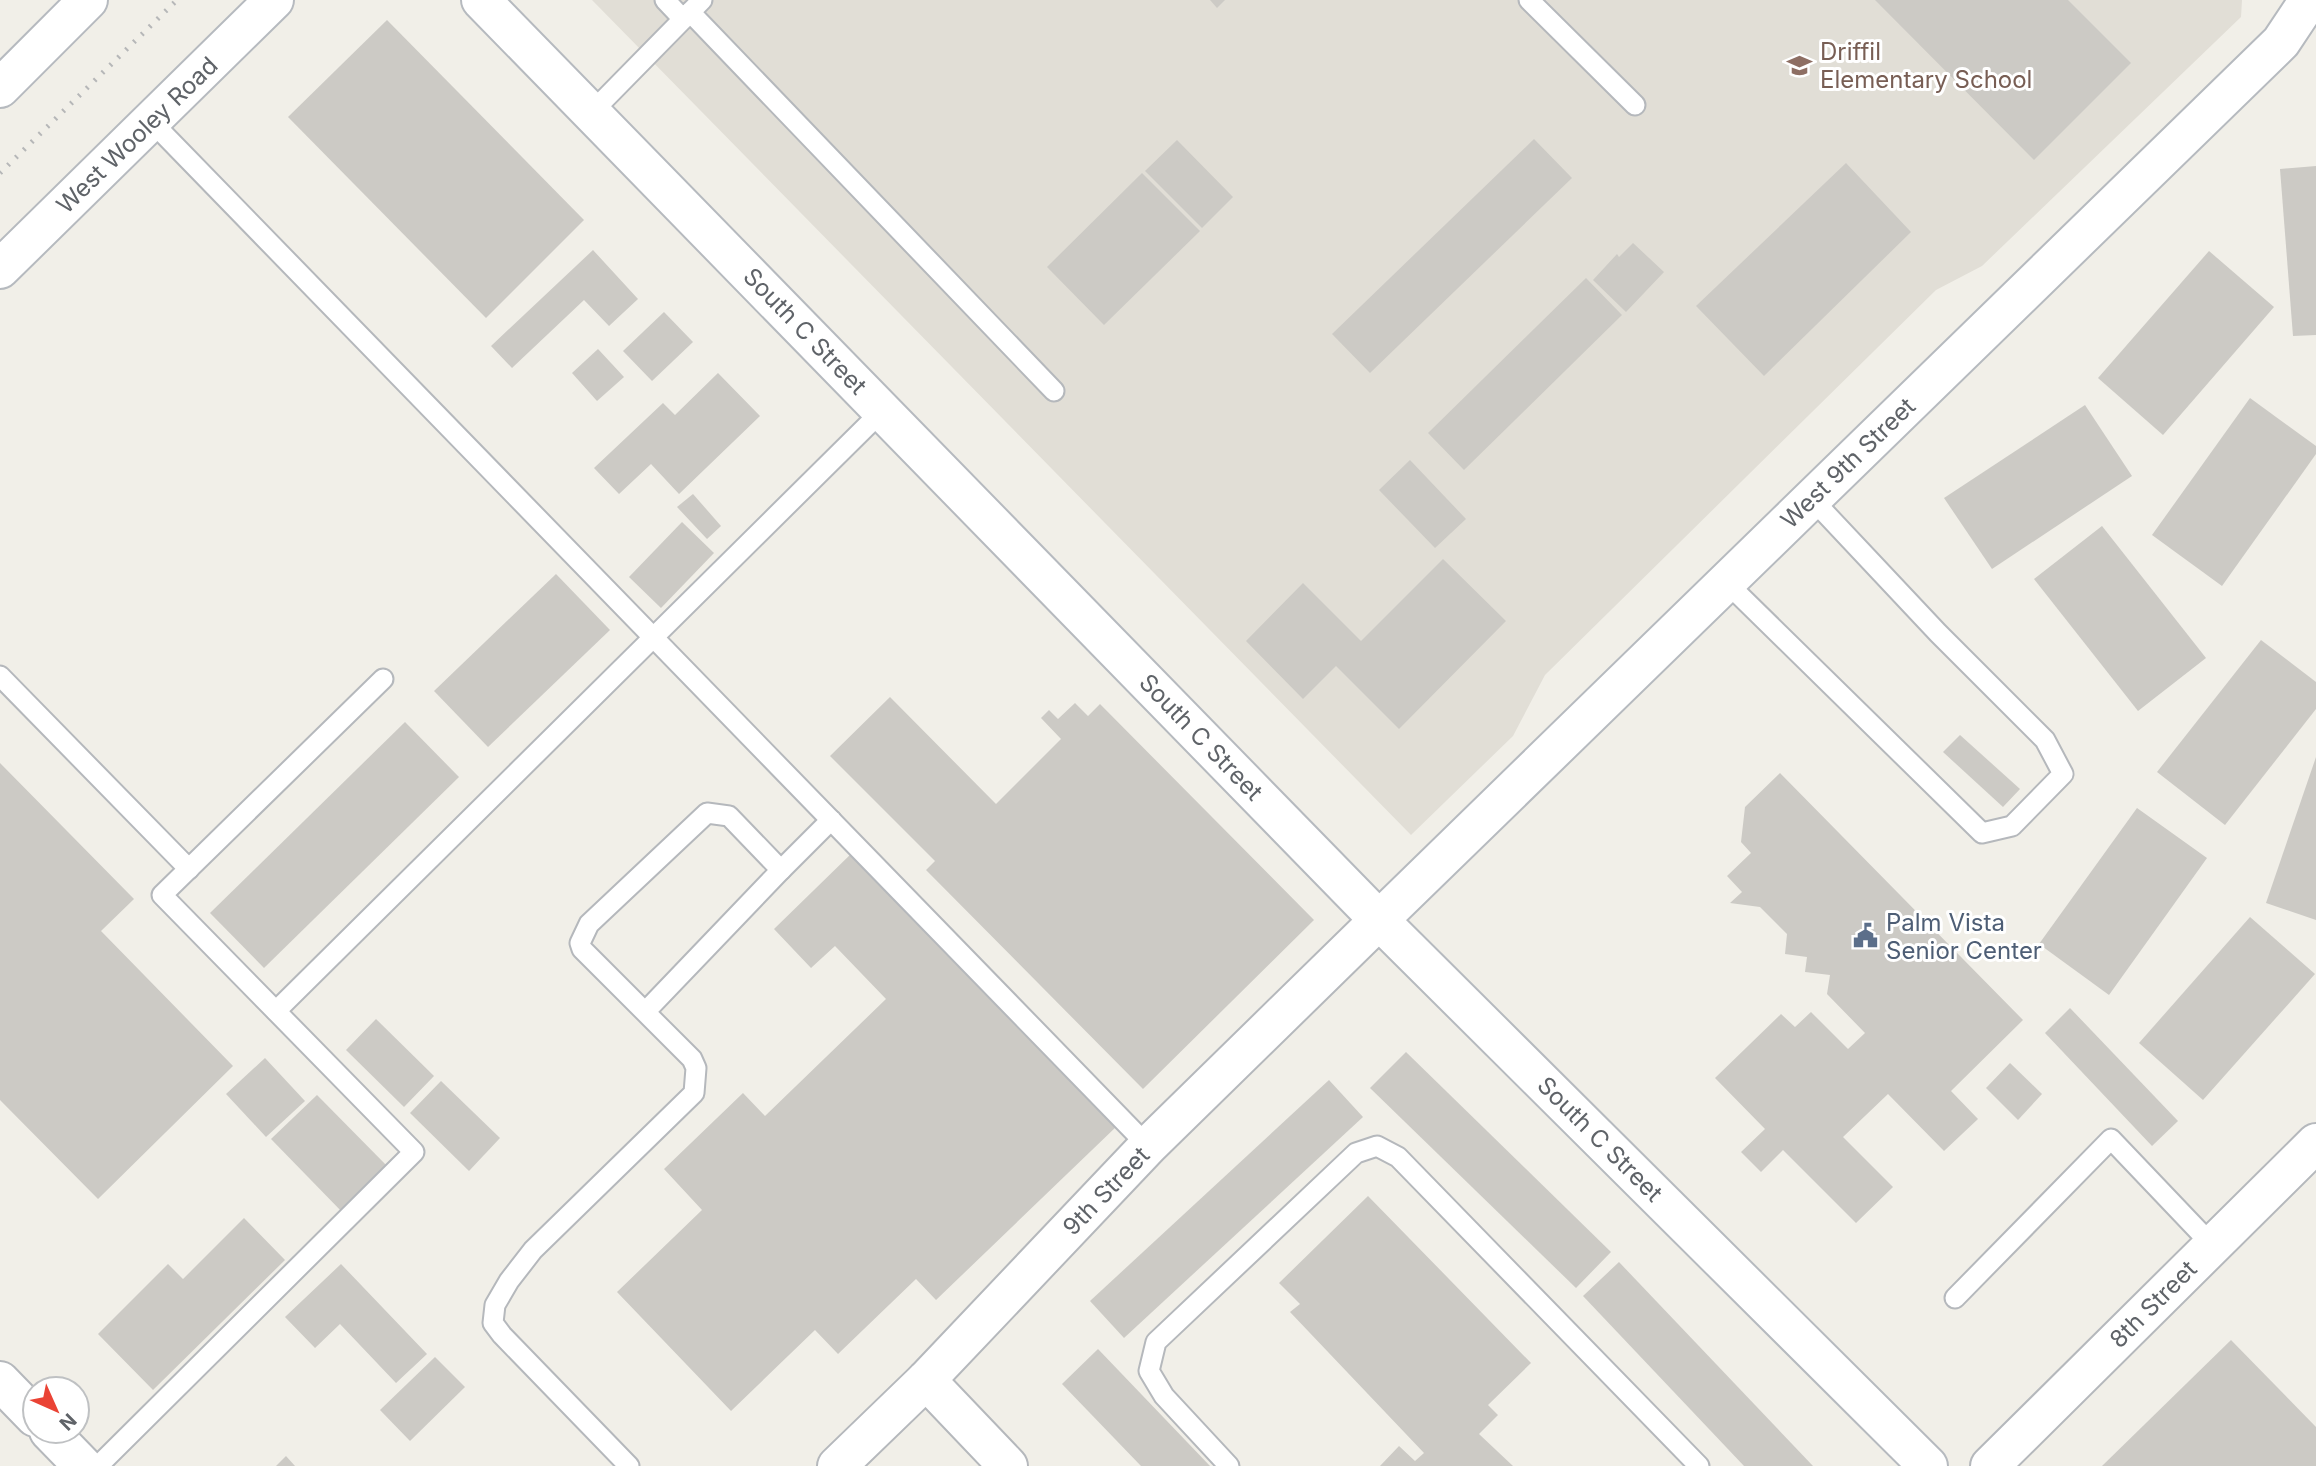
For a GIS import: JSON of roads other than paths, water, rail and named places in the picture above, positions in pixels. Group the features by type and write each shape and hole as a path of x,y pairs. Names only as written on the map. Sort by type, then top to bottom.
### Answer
{"street":[{"path":"0,88 88,0"},
{"name":"West Wooley Road","path":"0,269 274,0"},
{"name":"South C Street","path":"481,0 1380,920 1928,1466"},
{"name":"West 9th Street","path":"1380,920 2281,42 2309,0"},
{"name":"9th Street","path":"837,1466 926,1380 1148,1146 1380,920"},
{"name":"8th Street","path":"1990,1466 2316,1143"},
{"path":"926,1380 1008,1466"},
{"path":"0,1381 21,1403"},
{"path":"63,1445 83,1466"}],"lane":[{"path":"665,0 692,10 1055,391"},
{"path":"1529,0 1635,105"},
{"path":"592,113 692,10"},
{"path":"151,121 1148,1146"},
{"path":"276,1011 882,411"},
{"path":"1726,582 1982,833 2012,826 2063,774 2045,740 1938,633 1812,499"},
{"path":"0,676 189,869"},
{"path":"98,1466 414,1152 162,895 383,679"},
{"path":"629,1466 511,1345 494,1323 495,1305 509,1281 533,1250 694,1093 696,1068 692,1059 582,949 580,943 589,924 707,813 729,816 781,870"},
{"path":"645,1012 831,820"},
{"path":"1955,1298 2111,1139 2211,1245"},
{"path":"1229,1466 1159,1388 1149,1371 1156,1342 1356,1153 1377,1146 1398,1157 1699,1466"}],"railway":[{"path":"0,173 177,0"}],"place":[{"name":"Driffil Elementary School","path":"1800,65"},
{"name":"Palm Vista Senior Center","path":"1866,936"}]}
